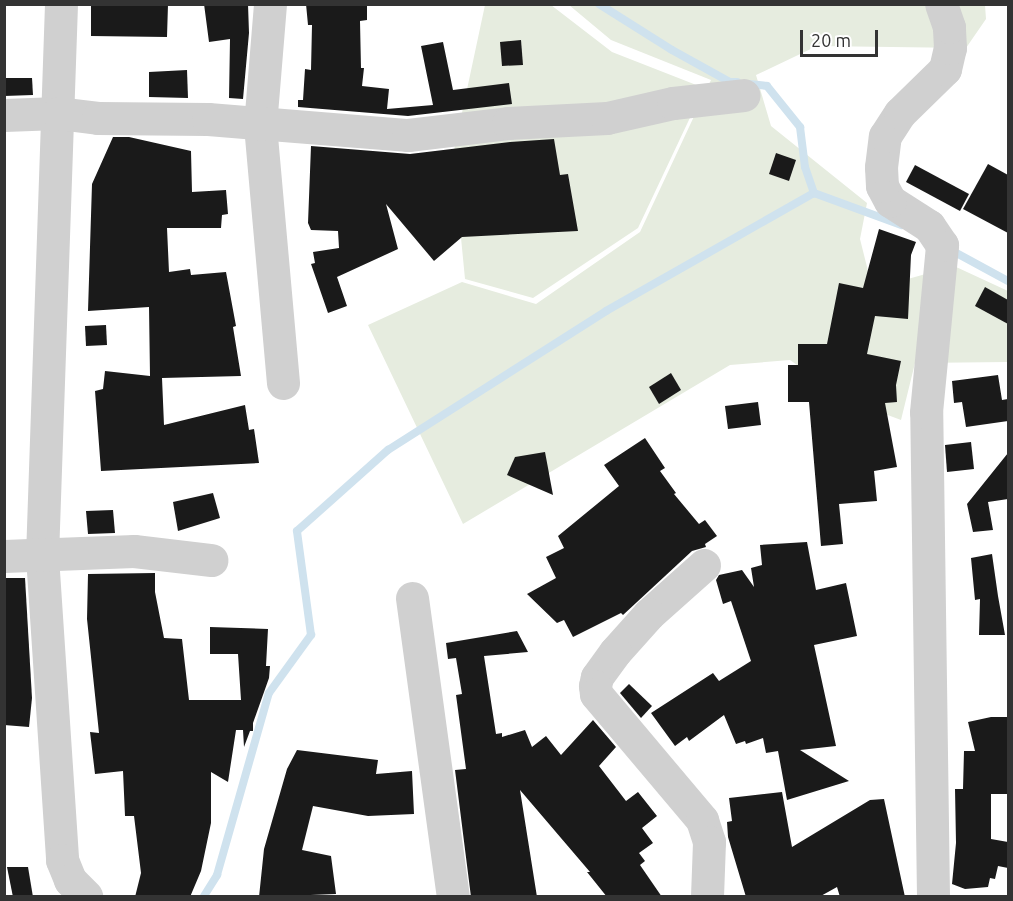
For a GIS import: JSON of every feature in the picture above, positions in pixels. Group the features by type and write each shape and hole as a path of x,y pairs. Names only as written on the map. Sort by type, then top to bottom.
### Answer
{"street":[{"path":"61,4 42,556 62,860 70,880 86,897"},
{"path":"270,4 260,125 283,383"},
{"path":"933,897 926,412 942,245 929,226 890,201 882,186 881,167 885,136 900,113 945,69 950,48 950,27 941,4"},
{"path":"4,115 58,113 98,118 208,119 260,125 408,135 508,123 607,118 672,103 744,95"},
{"path":"4,556 134,551 211,560"},
{"path":"704,565 649,614 622,644 597,677 594,686 596,694 702,820 709,842 706,897"},
{"path":"412,598 453,897"}],"shaded area":[{"path":"485,5 551,5 612,52 704,88 638,228 533,298 465,279 453,155"},
{"path":"569,5 985,5 986,19 966,48 817,46 756,75 771,126 867,203 860,239 868,271 883,286 954,266 1008,291 1008,362 915,363 901,420 845,399 790,360 730,365 463,524 368,325 462,282 536,304 640,232 711,80 611,40"}],"building":[{"path":"91,4 168,4 167,37 91,36"},
{"path":"204,4 248,4 249,33 243,99 229,98 230,39 209,42"},
{"path":"306,4 367,4 367,20 360,21 361,68 364,68 362,86 389,89 387,109 433,105 421,46 443,42 453,90 509,83 512,104 408,116 298,107 298,100 303,100 305,69 311,70 312,25 308,25"},
{"path":"521,40 523,65 502,66 500,42"},
{"path":"187,70 188,98 149,97 149,72"},
{"path":"4,78 32,78 33,95 4,96"},
{"path":"113,137 129,137 191,151 192,192 226,190 228,214 222,215 221,228 167,228 169,272 190,269 191,275 226,272 236,326 233,327 241,376 162,378 164,425 245,405 249,430 254,429 259,463 101,471 95,391 103,389 105,371 150,376 149,307 88,311 92,184"},
{"path":"554,139 560,175 568,174 578,231 462,237 434,261 386,204 398,249 337,277 347,306 328,313 311,264 315,263 313,252 339,248 338,231 311,230 308,223 311,146 410,154"},
{"path":"776,153 796,160 789,181 769,174"},
{"path":"988,164 1008,175 1008,233 963,209"},
{"path":"915,165 969,194 960,211 906,182"},
{"path":"879,229 916,242 911,255 908,319 875,316 867,354 901,361 896,385 897,402 885,403 897,467 874,471 877,501 839,504 843,544 821,546 809,402 788,402 788,365 798,365 798,344 827,344 839,283 863,288"},
{"path":"985,287 1008,300 1008,324 975,306"},
{"path":"106,325 107,345 86,346 85,326"},
{"path":"671,373 681,390 659,404 649,387"},
{"path":"998,375 1002,400 1008,399 1008,421 966,427 962,402 954,403 952,381"},
{"path":"758,402 761,425 728,429 725,406"},
{"path":"645,438 665,468 660,471 676,493 674,494 699,524 705,520 717,536 705,544 706,547 692,551 623,615 621,613 573,637 564,620 557,623 527,594 556,578 546,557 564,548 558,536 619,486 604,465"},
{"path":"971,442 974,469 947,472 945,445"},
{"path":"545,452 553,495 507,475 515,457"},
{"path":"1008,453 1008,499 988,502 993,530 973,532 967,504"},
{"path":"213,493 220,518 178,531 173,502"},
{"path":"113,510 115,533 88,534 86,511"},
{"path":"807,542 816,590 846,583 857,636 814,645 836,746 800,750 849,781 787,800 778,751 766,753 763,738 746,744 745,741 736,744 724,715 689,741 687,737 675,746 651,713 713,673 719,681 751,661 731,601 723,604 716,580 719,575 742,570 754,587 751,568 762,565 760,545"},
{"path":"992,554 1005,635 979,635 980,599 975,600 971,558"},
{"path":"155,573 155,592 164,638 182,639 189,700 241,700 238,654 210,654 210,627 268,629 266,666 270,666 269,678 253,723 253,731 250,731 244,747 243,730 236,730 228,782 211,772 211,823 201,871 190,897 135,897 141,873 134,816 125,816 123,771 95,774 90,732 99,733 87,619 88,574"},
{"path":"5,578 25,578 32,698 29,727 4,725"},
{"path":"517,631 528,652 484,656 496,734 502,733 502,737 525,730 532,747 546,736 561,755 593,720 616,747 599,766 626,801 638,792 657,816 642,828 653,843 639,853 645,861 640,865 662,897 607,897 587,872 590,872 520,790 537,897 471,897 455,770 466,769 456,695 462,694 456,658 448,659 446,643"},
{"path":"629,684 652,706 641,718 620,693"},
{"path":"991,717 1008,717 1007,794 991,794 991,839 1008,842 1008,868 998,866 995,879 990,878 988,887 965,889 952,884 956,843 955,789 963,789 964,751 975,751 968,722"},
{"path":"297,750 378,760 376,774 412,771 414,814 368,816 313,806 302,850 331,856 336,894 259,897 264,849 287,769"},
{"path":"782,792 792,847 870,800 884,799 905,897 840,897 837,887 819,897 746,897 728,837 727,822 732,821 729,798"},
{"path":"7,867 28,867 33,897 13,897"}],"waterway":[{"path":"599,4 672,50 730,82 737,82"},
{"path":"749,84 767,86 800,127 805,167 814,193"},
{"path":"204,896 217,875 269,693 311,635 297,531 388,450 606,311 814,193 901,225"},
{"path":"949,249 1008,281"}]}
